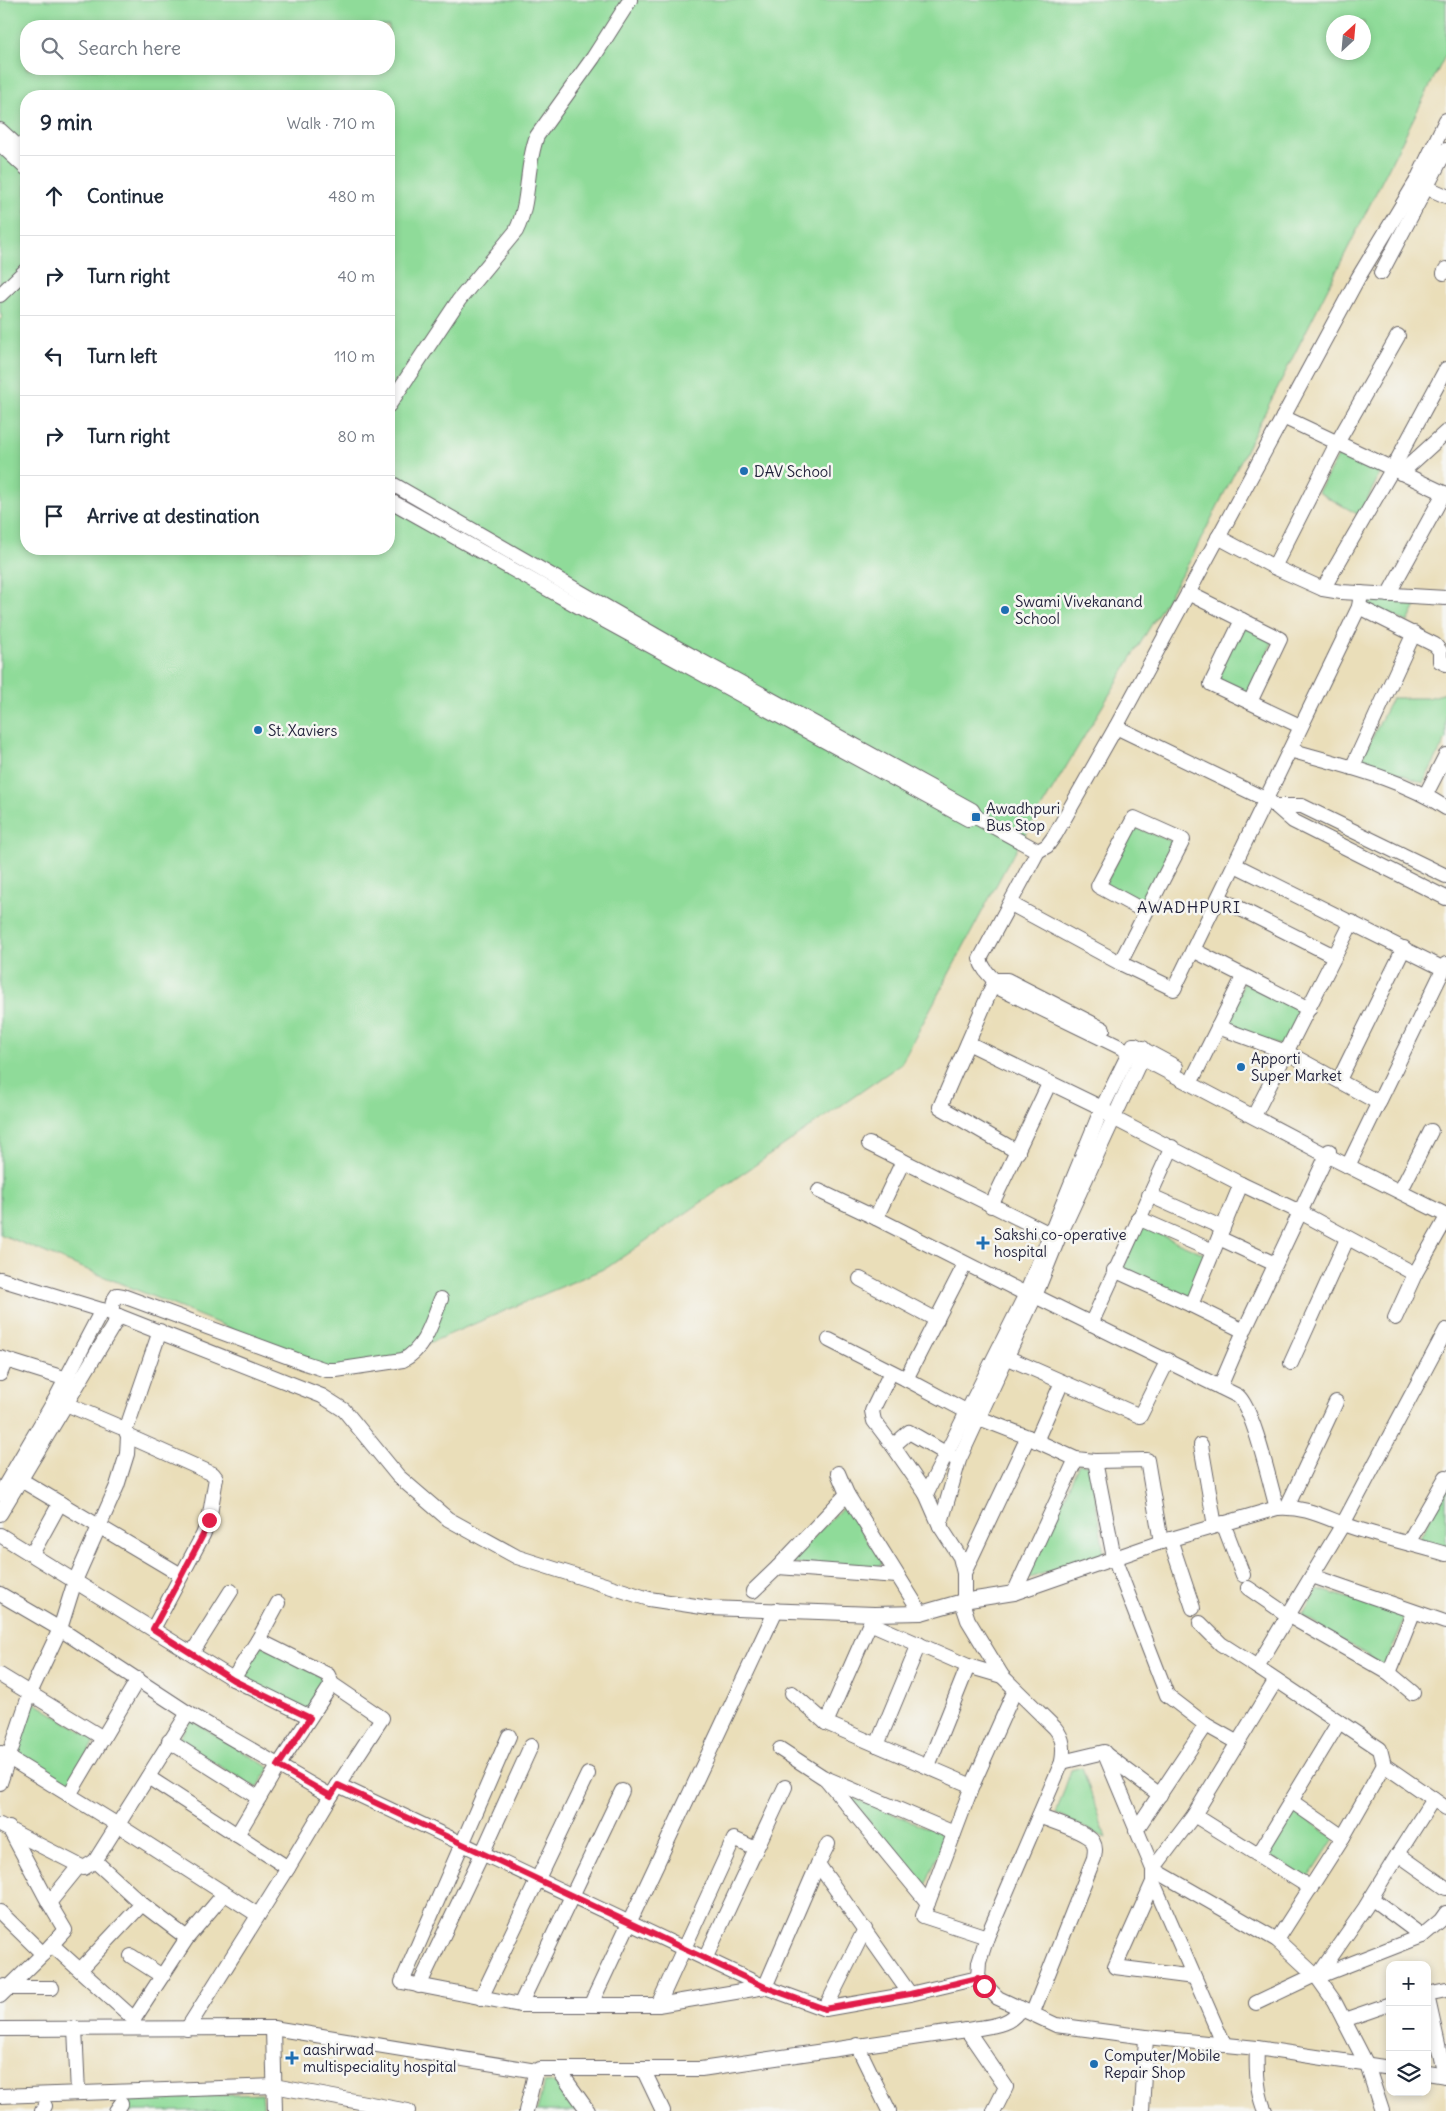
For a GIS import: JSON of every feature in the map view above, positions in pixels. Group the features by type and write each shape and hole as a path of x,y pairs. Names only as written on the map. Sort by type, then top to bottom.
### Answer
{"street":[{"path":"395,396 459,300 516,231 522,218 528,186 531,151 537,136 593,58 630,0"},
{"path":"1381,273 1422,184 1446,120"},
{"path":"0,130 20,148"},
{"path":"0,144 20,162"},
{"path":"1328,1154 1257,1110 1194,1076 1001,989 985,971 980,960 1038,851 1047,846 1055,835 1116,727 1358,278 1446,150"},
{"path":"1422,184 1446,196"},
{"path":"0,295 20,276"},
{"path":"1274,567 1337,443 1398,336"},
{"path":"1322,589 1397,470 1446,369"},
{"path":"1283,417 1445,493 1388,595"},
{"path":"1397,470 1446,432"},
{"path":"395,485 674,646 972,810 976,816 1038,851"},
{"path":"395,503 576,605 968,819 976,816"},
{"path":"1218,537 1274,567 1322,589 1360,600 1435,645 1440,651 1440,661 1446,664"},
{"path":"1188,593 1280,639 1250,702"},
{"path":"1360,600 1388,595 1446,598"},
{"path":"1011,904 1120,963 1174,989 1235,865 1271,802 1300,726 1360,600"},
{"path":"1242,620 1211,684 1300,726"},
{"path":"1352,768 1414,633"},
{"path":"1116,727 1271,802 1293,821 1446,898"},
{"path":"1290,750 1352,768 1426,794 1446,808"},
{"path":"1426,794 1446,755"},
{"path":"1271,802 1302,806 1446,876"},
{"path":"1120,963 1183,840 1134,818 1098,886 1146,912"},
{"path":"1235,865 1404,948 1445,966 1349,1164"},
{"path":"1219,898 1334,956"},
{"path":"1257,1110 1352,922"},
{"path":"1339,1080 1404,948"},
{"path":"1193,950 1309,1009"},
{"path":"1194,1076 1244,977"},
{"path":"995,980 940,1107 1018,1152"},
{"path":"1218,1027 1286,1052 1379,1103"},
{"path":"968,1043 1172,1146 1241,1184 1300,1212 1415,1274"},
{"path":"974,1415 1006,1357 1054,1236 1137,1051"},
{"path":"1137,1051 1328,1154 1402,1188 1446,1216"},
{"path":"991,1206 1049,1084"},
{"path":"1402,1188 1431,1131"},
{"path":"869,1144 1054,1236"},
{"path":"1091,1324 1172,1146"},
{"path":"1220,1387 1275,1264 1328,1154"},
{"path":"876,1218 903,1161"},
{"path":"1349,1164 1446,1216"},
{"path":"1191,1305 1241,1184"},
{"path":"819,1192 1168,1360 1238,1396 1247,1406 1282,1508"},
{"path":"1149,1195 1275,1264"},
{"path":"1395,1318 1415,1274 1446,1216"},
{"path":"1138,1218 1213,1251"},
{"path":"1291,1363 1347,1239"},
{"path":"906,1379 966,1264"},
{"path":"1114,1270 1191,1305 1244,1332"},
{"path":"0,1279 111,1313 322,1396 344,1410 398,1476 448,1519 517,1557 648,1599 709,1608 776,1610 872,1619 921,1613 963,1601 1014,1593 1166,1541 1282,1508 1305,1509 1343,1524 1446,1554"},
{"path":"860,1279 937,1320"},
{"path":"0,1514 66,1404 111,1313 117,1295 326,1370 403,1360 412,1355 422,1343 441,1299"},
{"path":"926,1494 953,1457 1030,1295"},
{"path":"0,1494 67,1379 111,1313"},
{"path":"0,1783 4,1755 30,1693 60,1630 75,1581 117,1486 127,1454 126,1432 128,1424 160,1331"},
{"path":"1257,1668 1343,1524 1445,1335"},
{"path":"829,1340 974,1415 1076,1459 1095,1461 1147,1460 1166,1541 1193,1608"},
{"path":"1006,1357 1140,1416 1168,1360"},
{"path":"0,1374 3,1359 67,1379"},
{"path":"891,1372 872,1412 874,1421 926,1494 940,1526 960,1557 964,1573 963,1601 968,1620 1002,1676 1061,1736 1062,1762 987,1937 979,1962 978,1978 998,1998 1056,2025 1146,2037 1257,2048 1386,2067"},
{"path":"964,1573 1062,1382"},
{"path":"1282,1508 1336,1402"},
{"path":"66,1404 120,1427 126,1432 213,1474 216,1478 209,1520 153,1629"},
{"path":"893,1446 909,1432 953,1457"},
{"path":"1200,1445 1219,1525 1246,1581 1289,1616 1389,1674 1413,1692"},
{"path":"940,1526 953,1457"},
{"path":"1014,1593 1076,1459"},
{"path":"1095,1461 1114,1558 1167,1695 1206,1725 1238,1743"},
{"path":"838,1473 846,1494 921,1613"},
{"path":"1408,1543 1446,1477"},
{"path":"21,1480 181,1576"},
{"path":"753,1591 846,1494"},
{"path":"32,1554 60,1503"},
{"path":"0,1535 233,1680 310,1718"},
{"path":"778,1567 897,1576"},
{"path":"1312,1576 1413,1613 1445,1622"},
{"path":"192,1653 231,1591"},
{"path":"0,1594 138,1679 188,1713 278,1766 462,1843 765,1987 825,2009 910,1994 978,1978"},
{"path":"233,1680 278,1603"},
{"path":"591,2004 776,1610"},
{"path":"1389,1674 1413,1613"},
{"path":"872,1619 919,1644 968,1666 1002,1676"},
{"path":"826,1723 872,1619"},
{"path":"1200,1622 1221,1644 1380,1749 1384,1765 1446,1808"},
{"path":"187,2029 334,1791 382,1718 332,1684 328,1675 258,1640"},
{"path":"877,1745 919,1644"},
{"path":"928,1766 968,1666"},
{"path":"0,1675 103,1738"},
{"path":"69,1795 138,1679"},
{"path":"1194,1977 1115,1968 1153,1876 1194,1815 1276,1680"},
{"path":"237,1835 278,1766 332,1684"},
{"path":"987,1937 923,1916 972,1786 1015,1690"},
{"path":"792,1693 826,1723 972,1786"},
{"path":"5,1826 84,1868 95,1861 148,1777 168,1741 188,1713"},
{"path":"1259,1854 1339,1722"},
{"path":"1136,1830 1206,1725"},
{"path":"509,1736 402,1982 520,2005 658,2005 765,1987"},
{"path":"168,1741 259,1798"},
{"path":"419,1986 482,1854 530,1746"},
{"path":"780,1749 824,1777 954,1832"},
{"path":"1104,1752 1160,1795"},
{"path":"1062,1762 1104,1752"},
{"path":"1104,1752 1194,1977 1224,2045"},
{"path":"4,1755 118,1825 258,1916"},
{"path":"1277,1940 1343,1837 1384,1765"},
{"path":"482,1998 588,1774"},
{"path":"148,1777 288,1868"},
{"path":"824,1777 928,1903"},
{"path":"705,1959 785,1787"},
{"path":"520,2005 622,1791"},
{"path":"1316,1976 1371,1898 1433,1799"},
{"path":"1291,1801 1343,1837"},
{"path":"1194,1815 1311,1888"},
{"path":"0,2029 75,2028 134,2023 187,2029 273,2028 536,2071 558,2068 701,2069 968,2030 1010,2022 1026,2010 1094,1858 1096,1849 1094,1843 1087,1835 1039,1816"},
{"path":"2,1988 48,1950 65,1930 5,1826"},
{"path":"658,2005 734,1839 756,1849"},
{"path":"765,1987 828,1844"},
{"path":"1398,1854 1446,1888"},
{"path":"95,1861 142,1904 187,1938"},
{"path":"818,1864 910,1994"},
{"path":"49,1903 79,1866"},
{"path":"1153,1876 1277,1940 1316,1976 1334,2001 1367,2065 1382,2111"},
{"path":"134,2023 187,1938 224,1894"},
{"path":"1371,1898 1422,1936"},
{"path":"80,1970 142,1904"},
{"path":"0,1912 48,1950 80,1970 134,2023"},
{"path":"1256,2003 1316,1976 1422,1936 1441,1920 1446,1913"},
{"path":"825,2009 865,1929"},
{"path":"131,1956 162,1976"},
{"path":"2,1988 52,1988"},
{"path":"1431,1993 1446,1990"},
{"path":"1344,2020 1386,2005"},
{"path":"1430,2006 1446,2076 1431,2074"},
{"path":"75,2028 78,2093"},
{"path":"273,2028 275,2111"},
{"path":"968,2030 1006,2087 994,2111"},
{"path":"1142,2111 1146,2037"},
{"path":"857,2045 890,2111"},
{"path":"1257,2048 1256,2064 1262,2110"},
{"path":"558,2068 588,2111"},
{"path":"643,2069 663,2111"},
{"path":"526,2111 536,2071"},
{"path":"0,2096 274,2086 408,2111"}],"green space":[{"path":"0,0 1446,0 1446,54 1191,559 1007,865 901,1064 608,1267 349,1377 0,1234 0,320 2,318 0,311"},
{"path":"1340,453 1381,472 1359,515 1318,492"},
{"path":"1365,598 1417,604 1408,622 1363,605"},
{"path":"1241,625 1273,640 1249,696 1216,681"},
{"path":"1446,693 1446,739 1423,783 1362,758 1392,698 1428,698"},
{"path":"1134,827 1176,843 1144,907 1105,885"},
{"path":"1244,983 1303,1011 1284,1047 1224,1025"},
{"path":"1141,1226 1207,1255 1189,1300 1122,1269"},
{"path":"1079,1464 1090,1465 1104,1553 1027,1579"},
{"path":"1446,1487 1446,1549 1418,1541"},
{"path":"844,1506 882,1562 876,1570 792,1564 791,1560"},
{"path":"1318,1589 1406,1616 1385,1666 1302,1616"},
{"path":"262,1645 327,1680 308,1713 241,1679"},
{"path":"32,1701 95,1740 67,1787 13,1754"},
{"path":"191,1720 270,1768 257,1788 177,1741"},
{"path":"1082,1767 1106,1838 1056,1814 1071,1770"},
{"path":"850,1797 946,1835 923,1891"},
{"path":"1291,1810 1335,1837 1308,1879 1265,1852"},
{"path":"558,2082 579,2111 537,2111 544,2083"},
{"path":"262,2094 264,2111 120,2111 129,2099"}],"place":[{"name":"DAV School","path":"744,471"},
{"name":"Swami Vivekanand School","path":"1005,610"},
{"name":"St. Xaviers","path":"258,730"},
{"name":"Awadhpuri Bus Stop","path":"976,817"},
{"name":"Apporti Super Market","path":"1241,1067"},
{"name":"Sakshi co-operative hospital","path":"983,1243"},
{"name":"aashirwad multispeciality hospital","path":"292,2058"},
{"name":"Computer/Mobile Repair Shop","path":"1094,2064"}],"district":[{"name":"AWADHPURI","path":"1189,907"}],"route":[{"path":"209,1520 203,1535 153,1629 233,1680 310,1718 278,1766 331,1796 338,1785 765,1987 825,2009 910,1994 978,1978 984,1986"}]}
